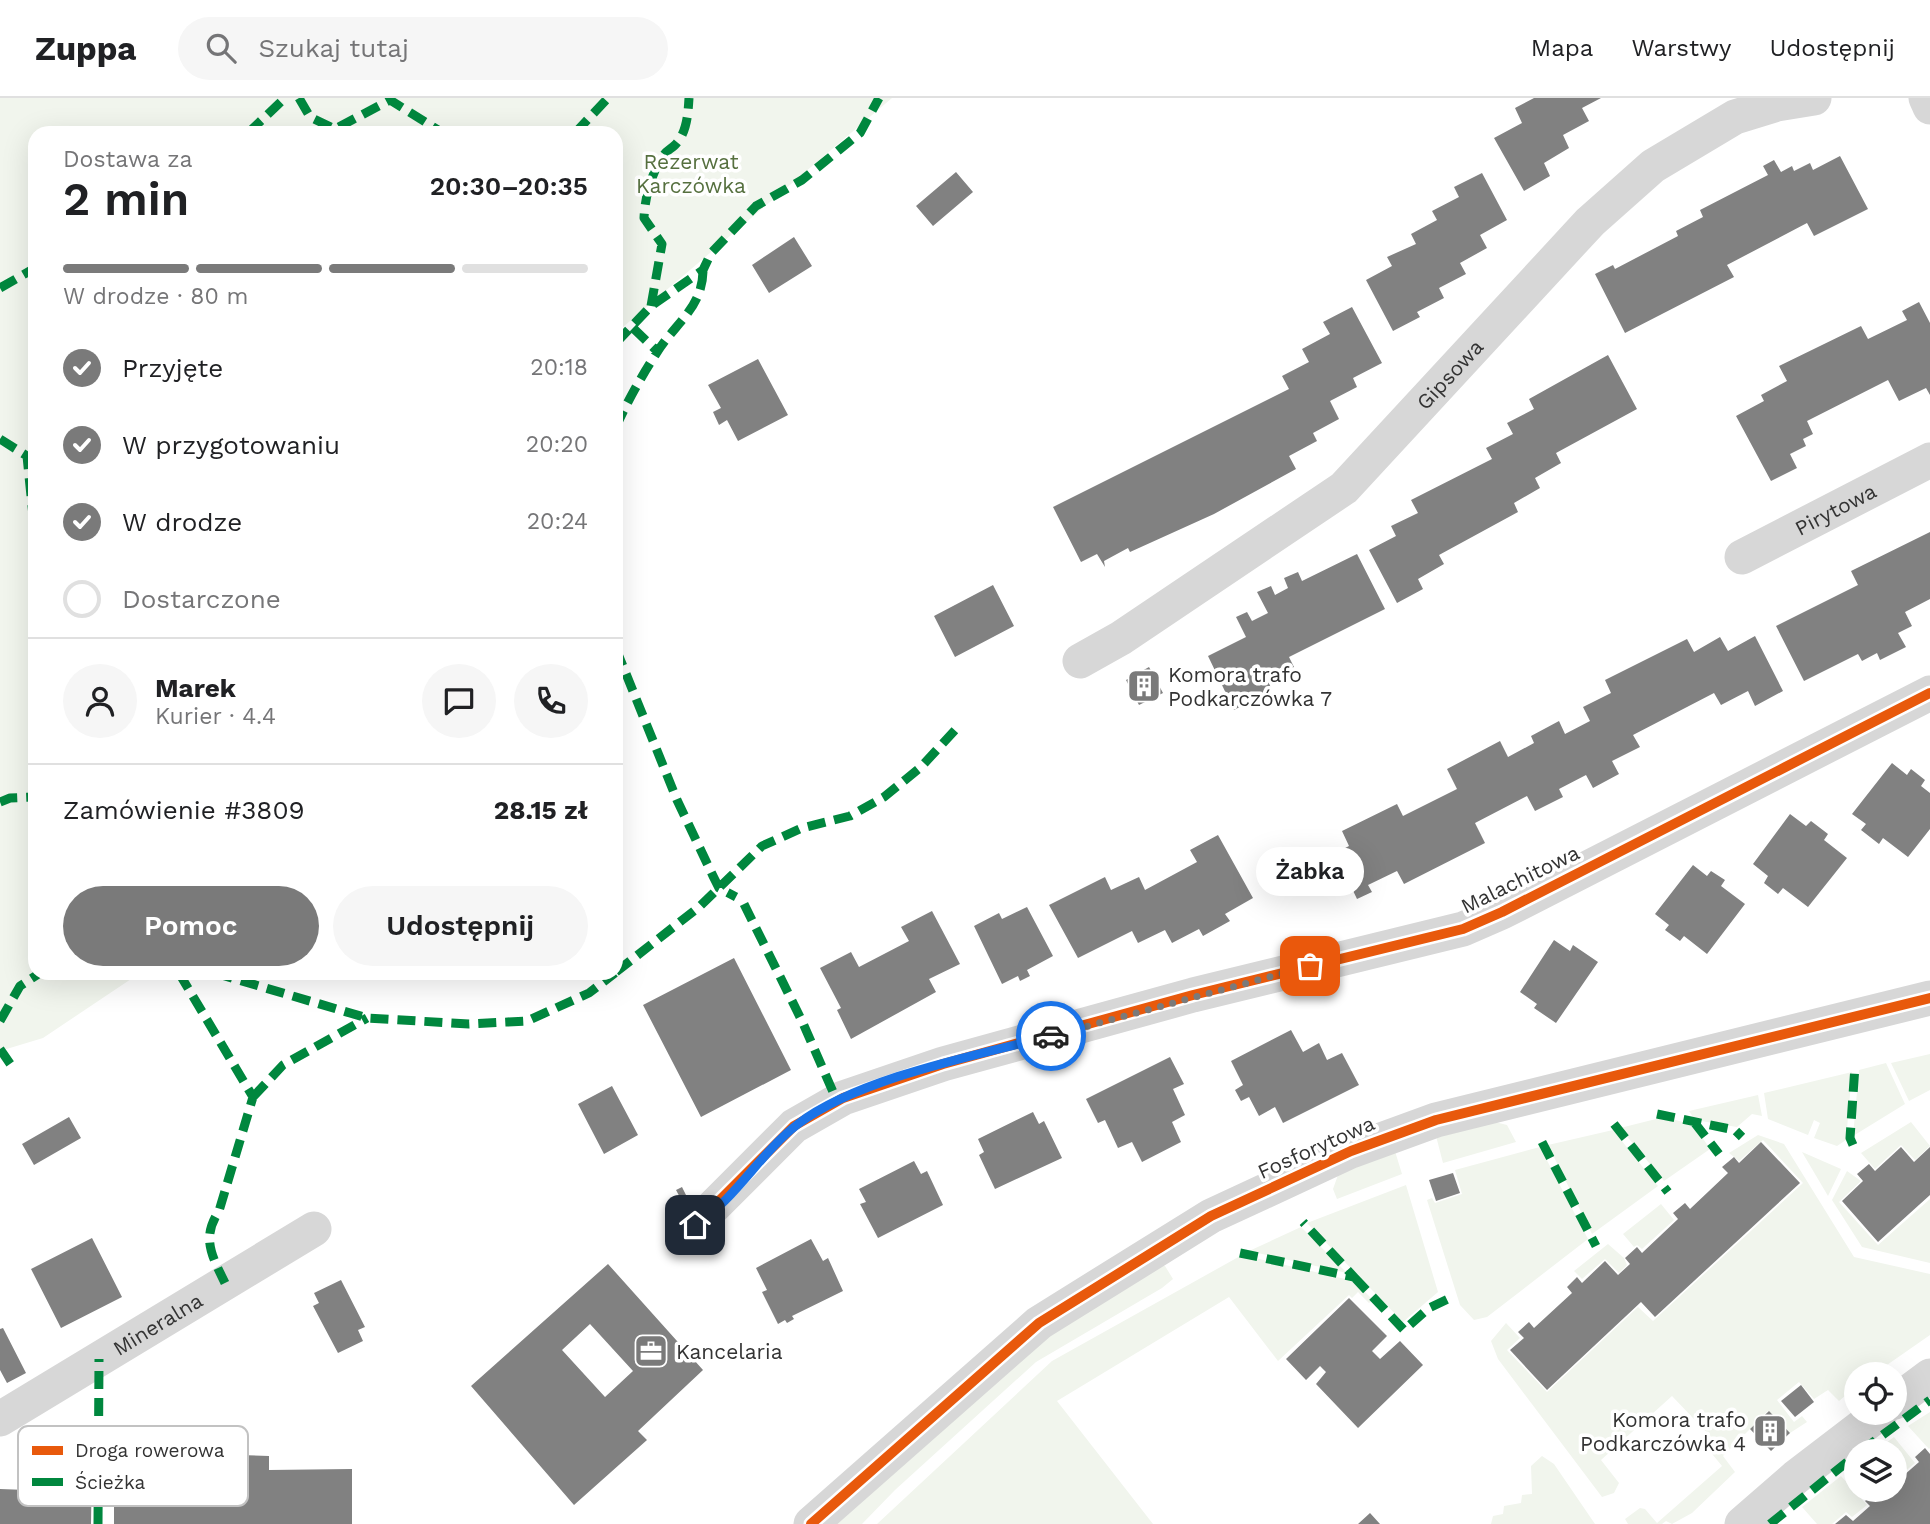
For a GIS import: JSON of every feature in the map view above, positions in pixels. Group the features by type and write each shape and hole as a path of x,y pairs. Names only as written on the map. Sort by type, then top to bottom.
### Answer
{"street":[{"name":"Gipsowa","path":"1080,661 1121,639 1344,488 1590,222 1653,166 1735,117 1777,104 1814,98"},
{"path":"1926,98 1930,107"},
{"name":"Pirytowa","path":"1742,557 1930,460"},
{"name":"Malachitowa","path":"695,1225 794,1126 837,1101 943,1064 1193,995 1463,929 1502,912 1930,693"},
{"name":"Fosforytowa","path":"811,1524 1039,1323 1211,1216 1280,1183 1396,1133 1436,1120 1930,998"},
{"name":"Mineralna","path":"0,1419 314,1228"},
{"path":"1907,1393 1930,1376"},
{"path":"1742,1524 1796,1477 1864,1425"}],"green space":[{"name":"Rezerwat Karczówka","path":"0,98 892,98 623,327 623,126 28,126 28,980 130,980 43,1038 0,1051"},
{"path":"1930,1054 1930,1090 1909,1101 1891,1063"},
{"path":"1886,1063 1905,1104 1853,1136 1859,1070"},
{"path":"1852,1072 1846,1140 1837,1146 1814,1138 1820,1123 1814,1120 1808,1135 1768,1119 1764,1093"},
{"path":"1758,1095 1762,1116 1752,1114 1737,1127 1695,1120 1689,1111"},
{"path":"1664,1117 1694,1125 1710,1149 1664,1181 1620,1128"},
{"path":"1491,1121 1507,1125 1516,1142 1443,1163 1436,1136"},
{"path":"1911,1122 1930,1146 1915,1160 1901,1145 1875,1169 1861,1153"},
{"path":"1613,1130 1658,1186 1592,1234 1548,1145"},
{"path":"1758,1135 1784,1144 1854,1257 1930,1274 1930,1335 1891,1362 1844,1362 1844,1397 1839,1401 1828,1390 1814,1399 1799,1382 1777,1400 1794,1422 1802,1416 1807,1422 1790,1433 1768,1411 1723,1456 1735,1472 1692,1513 1672,1524 1666,1521 1662,1524 1628,1524 1625,1519 1640,1508 1645,1509 1657,1523 1722,1466 1708,1449 1712,1438 1672,1396 1601,1460 1619,1483 1614,1493 1602,1497 1498,1359 1491,1341 1506,1323 1520,1338 1507,1350 1547,1392 1638,1307 1653,1321 1803,1183 1763,1140 1739,1161 1729,1153"},
{"path":"1540,1147 1588,1239 1487,1317 1474,1320 1460,1305 1427,1200 1432,1198 1435,1203 1462,1194 1455,1170"},
{"path":"1394,1148 1402,1174 1337,1199 1333,1189 1338,1175"},
{"path":"1802,1152 1841,1169 1828,1196"},
{"path":"1847,1171 1861,1181 1839,1202 1878,1245 1930,1199 1930,1263 1862,1247 1832,1200"},
{"path":"1406,1185 1438,1292 1403,1322 1307,1223"},
{"path":"1661,1204 1674,1220 1642,1249 1637,1245 1634,1247 1623,1234"},
{"path":"1301,1227 1347,1273 1249,1251"},
{"path":"1608,1244 1624,1258 1627,1265 1619,1273 1605,1259 1582,1279 1574,1271"},
{"path":"1242,1255 1354,1281 1373,1300 1369,1303 1358,1292 1352,1298 1349,1295 1278,1361 1229,1297 1057,1401 1153,1524 877,1524 1052,1361"},
{"path":"1157,1266 1165,1266 1173,1279 1036,1362 895,1490 862,1524 835,1524 1016,1358"},
{"path":"1930,1412 1930,1448 1929,1449 1908,1426"},
{"path":"1907,1453 1915,1463 1907,1470"},
{"path":"1542,1456 1554,1464 1595,1524 1491,1524 1493,1516 1503,1514 1504,1506 1521,1503 1522,1495 1532,1494 1531,1466"},
{"path":"1841,1476 1844,1479 1844,1502 1864,1502 1867,1505 1852,1517 1846,1512 1832,1524 1817,1524 1802,1507"}],"building":[{"path":"1534,98 1601,98 1582,108 1589,121 1563,135 1569,148 1544,163 1550,176 1524,191 1494,138 1522,123 1515,108"},
{"path":"1840,156 1868,209 1814,236 1807,223 1727,265 1734,277 1625,333 1595,274 1613,265 1615,269 1678,236 1676,231 1703,217 1700,210 1768,175 1763,166 1774,160 1781,172 1792,166 1794,171 1810,163 1813,170"},
{"path":"956,172 973,192 933,226 916,206"},
{"path":"1482,173 1507,220 1480,235 1487,248 1460,263 1466,274 1439,288 1444,298 1417,312 1420,317 1393,331 1366,280 1392,266 1387,257 1416,244 1411,234 1437,220 1432,211 1459,197 1454,187"},
{"path":"794,237 812,266 769,293 752,265"},
{"path":"1919,302 1930,323 1930,395 1926,388 1899,401 1888,380 1807,421 1813,434 1803,439 1806,446 1790,454 1797,468 1771,481 1736,416 1764,401 1761,395 1787,381 1779,366 1861,326 1868,339 1907,320 1902,311"},
{"path":"1352,307 1382,363 1353,378 1357,387 1330,401 1339,419 1313,433 1317,441 1289,456 1296,469 1214,514 1130,552 1128,548 1104,561 1105,567 1097,554 1081,562 1053,507 1289,389 1282,376 1309,362 1302,349 1330,334 1323,322"},
{"path":"1608,355 1637,409 1556,453 1561,463 1535,478 1540,488 1514,503 1518,512 1439,555 1444,564 1418,579 1423,589 1397,603 1369,550 1396,536 1391,526 1418,513 1411,500 1492,459 1486,448 1513,434 1507,423 1534,409 1529,399"},
{"path":"758,359 788,415 738,441 727,420 719,425 713,412 721,408 708,385"},
{"path":"1930,532 1930,599 1905,612 1912,626 1898,633 1906,647 1880,660 1877,653 1862,661 1858,654 1804,681 1776,626 1858,585 1851,571"},
{"path":"1357,554 1385,609 1289,657 1294,667 1268,681 1272,690 1234,710 1208,656 1246,637 1236,617 1247,612 1252,621 1268,613 1257,592 1271,586 1275,595 1288,588 1284,578 1298,572 1302,581"},
{"path":"993,585 1014,626 955,657 934,616"},
{"path":"1755,636 1783,691 1755,706 1748,691 1721,705 1714,693 1633,735 1640,747 1612,761 1619,774 1593,788 1586,775 1559,789 1563,797 1535,811 1527,796 1475,823 1485,843 1404,884 1397,871 1368,885 1372,892 1357,899 1335,853 1349,846 1342,831 1397,804 1403,816 1457,789 1447,769 1500,741 1508,757 1534,743 1531,736 1559,721 1565,734 1590,721 1583,707 1611,693 1605,680 1687,639 1694,652 1720,637 1728,651"},
{"name":"Komora trafo Podkarczówka 7","path":"1149,667 1163,693 1139,705 1126,680"},
{"path":"1892,763 1907,775 1911,769 1925,780 1921,786 1930,793 1930,829 1908,857 1883,838 1879,844 1861,830 1866,824 1852,814"},
{"path":"1790,814 1806,826 1811,821 1828,834 1824,840 1847,858 1808,907 1783,888 1778,894 1764,883 1768,876 1753,864"},
{"path":"1218,835 1253,898 1225,914 1230,921 1203,936 1199,929 1172,943 1165,930 1138,943 1132,931 1078,958 1049,905 1105,877 1111,890 1139,877 1145,890 1197,862 1190,850"},
{"path":"1693,865 1707,876 1711,871 1725,880 1721,886 1745,904 1707,954 1684,936 1680,941 1665,930 1669,925 1655,914"},
{"path":"1027,907 1053,956 1027,970 1030,976 1020,981 1018,976 1002,984 974,926 999,913 1002,919"},
{"path":"932,911 960,964 929,979 936,992 851,1039 837,1010 841,1008 820,968 851,952 859,967 909,941 901,927"},
{"path":"1554,940 1570,951 1573,945 1598,962 1556,1023 1534,1008 1537,1004 1520,992"},
{"path":"734,958 791,1070 701,1117 643,1005"},
{"path":"1291,1030 1303,1052 1319,1043 1327,1060 1342,1053 1359,1085 1283,1123 1275,1107 1259,1116 1249,1097 1241,1101 1235,1090 1243,1085 1231,1061"},
{"path":"1170,1057 1184,1084 1173,1089 1185,1115 1172,1122 1181,1142 1142,1162 1132,1142 1118,1148 1105,1120 1098,1123 1086,1099"},
{"path":"612,1086 638,1135 604,1154 578,1104"},
{"path":"1033,1112 1039,1124 1044,1121 1062,1158 995,1189 979,1155 984,1152 978,1139"},
{"path":"69,1117 81,1138 34,1165 22,1144"},
{"path":"1761,1142 1800,1183 1655,1317 1641,1302 1547,1390 1510,1350 1524,1338 1518,1332 1529,1322 1534,1328 1572,1293 1567,1287 1577,1277 1582,1283 1605,1261 1618,1275 1630,1264 1625,1258 1637,1247 1642,1253 1678,1219 1673,1213 1685,1203 1690,1209 1728,1173 1722,1167 1734,1157 1739,1163"},
{"path":"1901,1147 1914,1162 1930,1147 1930,1195 1878,1242 1842,1201 1863,1181 1857,1174 1869,1164 1875,1171"},
{"path":"914,1161 921,1174 927,1171 943,1205 878,1238 860,1204 866,1202 859,1189"},
{"path":"1453,1173 1460,1193 1436,1201 1429,1180"},
{"path":"682,1187 688,1199 683,1203 676,1190"},
{"path":"92,1238 122,1297 61,1328 31,1269"},
{"path":"811,1239 823,1261 828,1258 843,1291 792,1316 794,1319 787,1323 785,1320 778,1324 762,1292 767,1290 756,1268"},
{"path":"608,1264 703,1370 638,1431 647,1440 574,1505 471,1386","holes":["590,1324 633,1371 605,1397 562,1350"]},
{"path":"341,1280 365,1327 358,1330 363,1341 338,1353 313,1306 319,1303 314,1293"},
{"path":"1349,1298 1387,1336 1372,1351 1380,1359 1400,1341 1423,1365 1358,1428 1316,1384 1326,1372 1320,1366 1306,1380 1286,1359"},
{"path":"3,1328 26,1373 7,1383 0,1370 0,1329"},
{"path":"1801,1385 1814,1402 1795,1417 1781,1401"},
{"name":"Komora trafo Podkarczówka 4","path":"1769,1411 1790,1433 1771,1451 1750,1429"},
{"path":"1925,1448 1930,1454 1930,1524 1835,1524 1846,1515 1853,1521 1870,1506 1866,1502 1907,1502 1907,1472 1919,1462 1915,1457"},
{"path":"248,1455 269,1456 269,1470 352,1469 352,1524 114,1524 114,1506 248,1506"},
{"path":"0,1489 18,1490 18,1506 91,1506 91,1524 0,1524"},
{"path":"1370,1513 1380,1524 1358,1524"}],"marked path":[{"path":"255,126 285,98"},
{"path":"299,98 310,117 329,126"},
{"path":"582,126 608,98"},
{"path":"651,306 662,244 644,218 646,202 659,163 682,135 689,98"},
{"path":"623,336 651,306 703,270 711,253 756,206 802,180 860,133 879,98"},
{"path":"341,126 390,100 432,126"},
{"path":"623,413 650,363 693,305 702,283 703,270"},
{"path":"0,288 28,272"},
{"path":"633,328 657,351"},
{"path":"0,439 27,456 28,466"},
{"path":"623,666 677,800 713,876 719,888 736,897"},
{"path":"623,967 699,907 762,846 802,828 850,816 884,797 921,767 957,728"},
{"path":"0,802 10,798 28,797"},
{"path":"744,904 802,1021 837,1101"},
{"path":"0,1021 20,986 29,980"},
{"path":"183,980 253,1097 211,1230 210,1247 225,1283"},
{"path":"239,980 367,1018 469,1024 527,1021 589,993 606,980"},
{"path":"253,1097 283,1065 367,1018"},
{"path":"0,1049 11,1065"},
{"path":"1853,1145 1850,1138 1855,1066"},
{"path":"1657,1114 1735,1130 1742,1137"},
{"path":"1694,1122 1719,1154"},
{"path":"1614,1124 1668,1192"},
{"path":"1542,1142 1596,1246"},
{"path":"1240,1253 1354,1277 1303,1222"},
{"path":"1354,1277 1404,1330 1429,1308 1448,1299"},
{"path":"99,1359 99,1426"},
{"path":"1877,1439 1930,1400"},
{"path":"1770,1524 1844,1464"},
{"path":"98,1506 98,1524"}],"cycle path":[{"path":"695,1225 794,1126 843,1098 943,1064 1193,995 1463,929 1502,912 1930,693"},
{"path":"811,1524 1039,1323 1211,1216 1351,1151 1436,1120 1930,998"}],"way so far":[{"path":"1051,1036 1193,995 1310,966"}],"place":[{"name":"Komora trafo Podkarczówka 7","path":"1144,686"},
{"name":"Żabka","path":"1310,966"},
{"name":"Kancelaria","path":"651,1351"},
{"name":"Komora trafo Podkarczówka 4","path":"1770,1431"}],"route":[{"path":"695,1225 715,1209 794,1126 825,1106 943,1064 1051,1036"}]}
